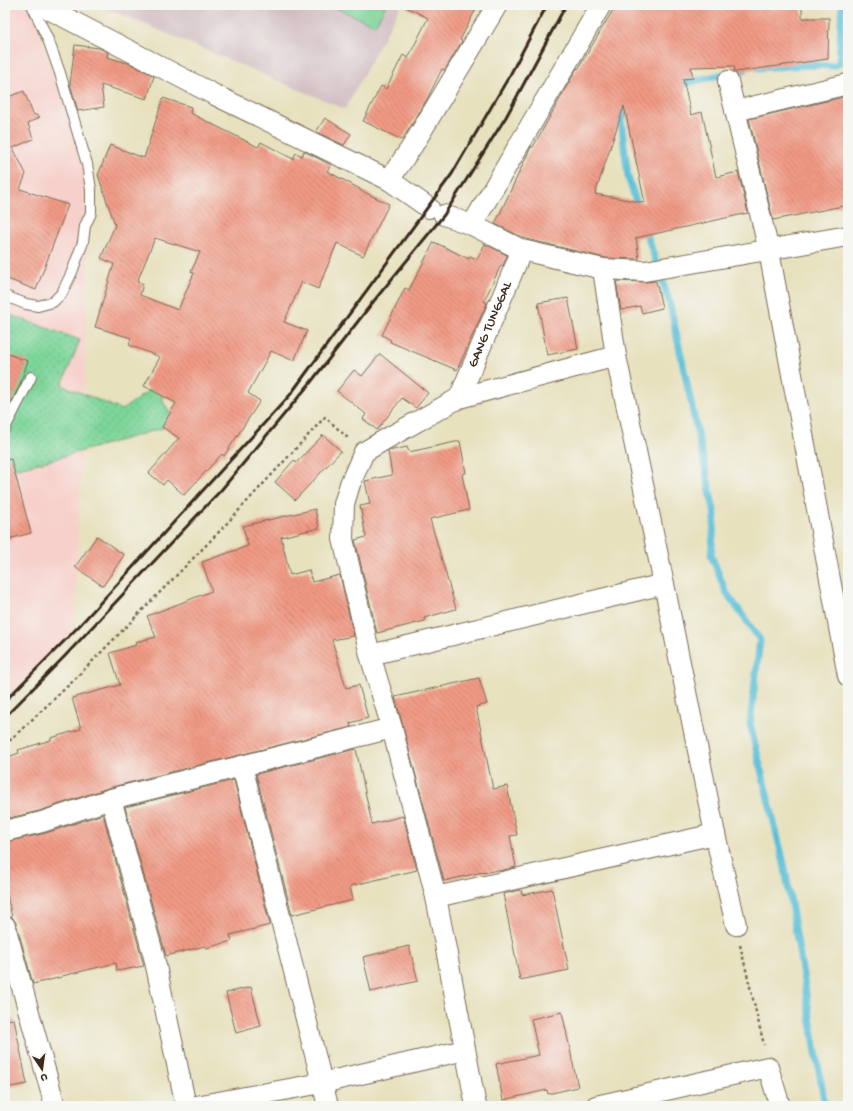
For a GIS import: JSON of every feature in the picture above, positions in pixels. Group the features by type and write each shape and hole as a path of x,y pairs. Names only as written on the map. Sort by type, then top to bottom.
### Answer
{"street":[{"path":"40,5 389,180 436,211 472,225 522,250 603,268 645,272 848,236"},
{"path":"389,180 413,145 497,5"},
{"path":"472,225 601,5"},
{"path":"728,81 770,251 847,663"},
{"path":"735,111 848,84"},
{"name":"GANG TUNGGAL","path":"459,398 522,250"},
{"path":"603,268 616,356 715,834 736,925"},
{"path":"476,1106 436,897 392,728 370,655 342,539 344,504 350,484 364,452 459,398 616,356"},
{"path":"370,655 664,584"},
{"path":"5,831 42,822 111,799 392,728"},
{"path":"242,766 328,1106"},
{"path":"111,799 154,957 186,1106"},
{"path":"436,897 715,834"},
{"path":"5,926 55,1106"},
{"path":"196,1106 322,1083 465,1050"},
{"path":"596,1106 768,1067 780,1106"}],"lane":[{"path":"5,296 26,304 38,306 53,302 62,293 72,272 83,242 85,226 91,213 91,190 87,164 60,73 49,42 32,5"},
{"path":"5,428 31,377"}],"path":[{"path":"5,745 72,682 217,534 325,417 364,452"},
{"path":"736,925 768,1067"}],"shaded area":[{"path":"5,5 30,5 90,176 84,390 74,630 5,701"},
{"path":"99,5 401,5 345,109"}],"green space":[{"path":"329,5 386,5 375,25"},
{"path":"5,313 80,340 62,385 122,410 158,384 164,403 177,424 51,460 5,471"}],"building":[{"path":"402,5 478,5 460,40 462,41 445,70 442,69 426,101 402,140 363,121 381,86 386,89 403,55 408,58 428,18"},
{"path":"616,5 743,5 743,7 781,8 781,6 802,6 802,18 829,18 828,59 735,72 734,66 691,67 693,78 683,79 691,115 702,112 716,177 738,172 748,213 636,238 639,259 605,258 526,239 495,224 531,147 533,147 577,68 578,69","holes":["624,106 645,203 595,194"]},
{"path":"75,45 99,48 108,52 107,57 131,64 154,76 147,99 101,85 104,107 78,111 70,84"},
{"path":"24,91 33,114 40,117 28,123 33,139 13,148 26,174 20,189 68,205 36,290 5,278 5,98"},
{"path":"848,96 848,205 773,220 749,119"},
{"path":"163,98 191,107 190,113 258,147 261,142 293,159 296,153 302,156 304,151 331,165 327,171 360,190 389,204 363,256 337,243 318,289 302,282 284,322 307,331 294,361 271,351 248,393 260,401 224,456 222,454 184,495 167,480 163,485 149,473 179,438 162,427 176,403 144,386 160,357 129,345 131,338 95,327 114,264 101,258 115,225 98,175 110,145 144,158","holes":["155,238 200,252 191,272 194,273 178,310 140,295 143,284 137,282"]},
{"path":"325,118 351,134 344,145 316,132"},
{"path":"434,242 469,259 470,256 477,259 485,244 507,255 503,266 501,265 484,301 487,303 457,370 390,342 391,340 382,335 405,288 409,290"},
{"path":"616,281 656,281 662,308 642,313 640,306 621,310"},
{"path":"568,298 578,349 547,355 538,303"},
{"path":"5,353 28,361 19,387 5,414"},
{"path":"380,354 428,393 416,408 402,398 377,430 363,419 366,414 337,391 354,370 362,376"},
{"path":"323,435 341,451 295,500 275,482 294,460 296,463"},
{"path":"460,441 466,473 462,474 469,510 430,519 456,609 424,618 425,621 377,633 355,540 366,537 360,506 370,504 365,481 392,475 388,451 407,447 409,452"},
{"path":"11,459 31,533 5,540 5,460"},
{"path":"315,509 319,528 281,537 290,575 309,570 312,582 340,575 354,636 332,640 346,688 359,685 368,718 350,723 351,727 108,788 39,811 5,819 5,758 19,753 18,750 81,729 72,698 120,685 110,653 136,645 135,642 156,637 147,616 212,591 202,562 248,546 243,526"},
{"path":"97,536 124,555 103,586 75,567"},
{"path":"479,678 487,704 476,707 493,789 507,786 517,835 510,836 516,867 499,871 483,872 444,881 395,697"},
{"path":"356,749 372,824 403,816 417,870 350,886 353,900 292,915 256,774"},
{"path":"234,780 270,925 230,935 232,941 166,956 125,807"},
{"path":"103,814 144,966 117,971 116,963 33,984 16,923 12,917 5,887 5,842 46,833"},
{"path":"552,889 569,970 520,980 503,894 521,890 522,895"},
{"path":"409,946 418,981 371,992 363,957"},
{"path":"251,987 261,1026 236,1033 226,993"},
{"path":"562,1012 578,1087 548,1094 547,1090 503,1100 496,1064 539,1055 531,1019"},
{"path":"14,1019 27,1084 5,1088 5,1020"}],"waterway":[{"path":"758,68 810,65 833,66 839,63 842,5"},
{"path":"676,85 744,70"},
{"path":"630,104 621,119 628,177 639,211"},
{"path":"644,226 670,304 715,515 711,555 726,592 760,640 750,724 785,868 825,1106"}],"railway":[{"path":"5,701 80,625 290,395 452,174 510,75 547,5"},
{"path":"5,717 65,656 222,489 311,382 373,302 444,215 506,117 566,5"}]}
